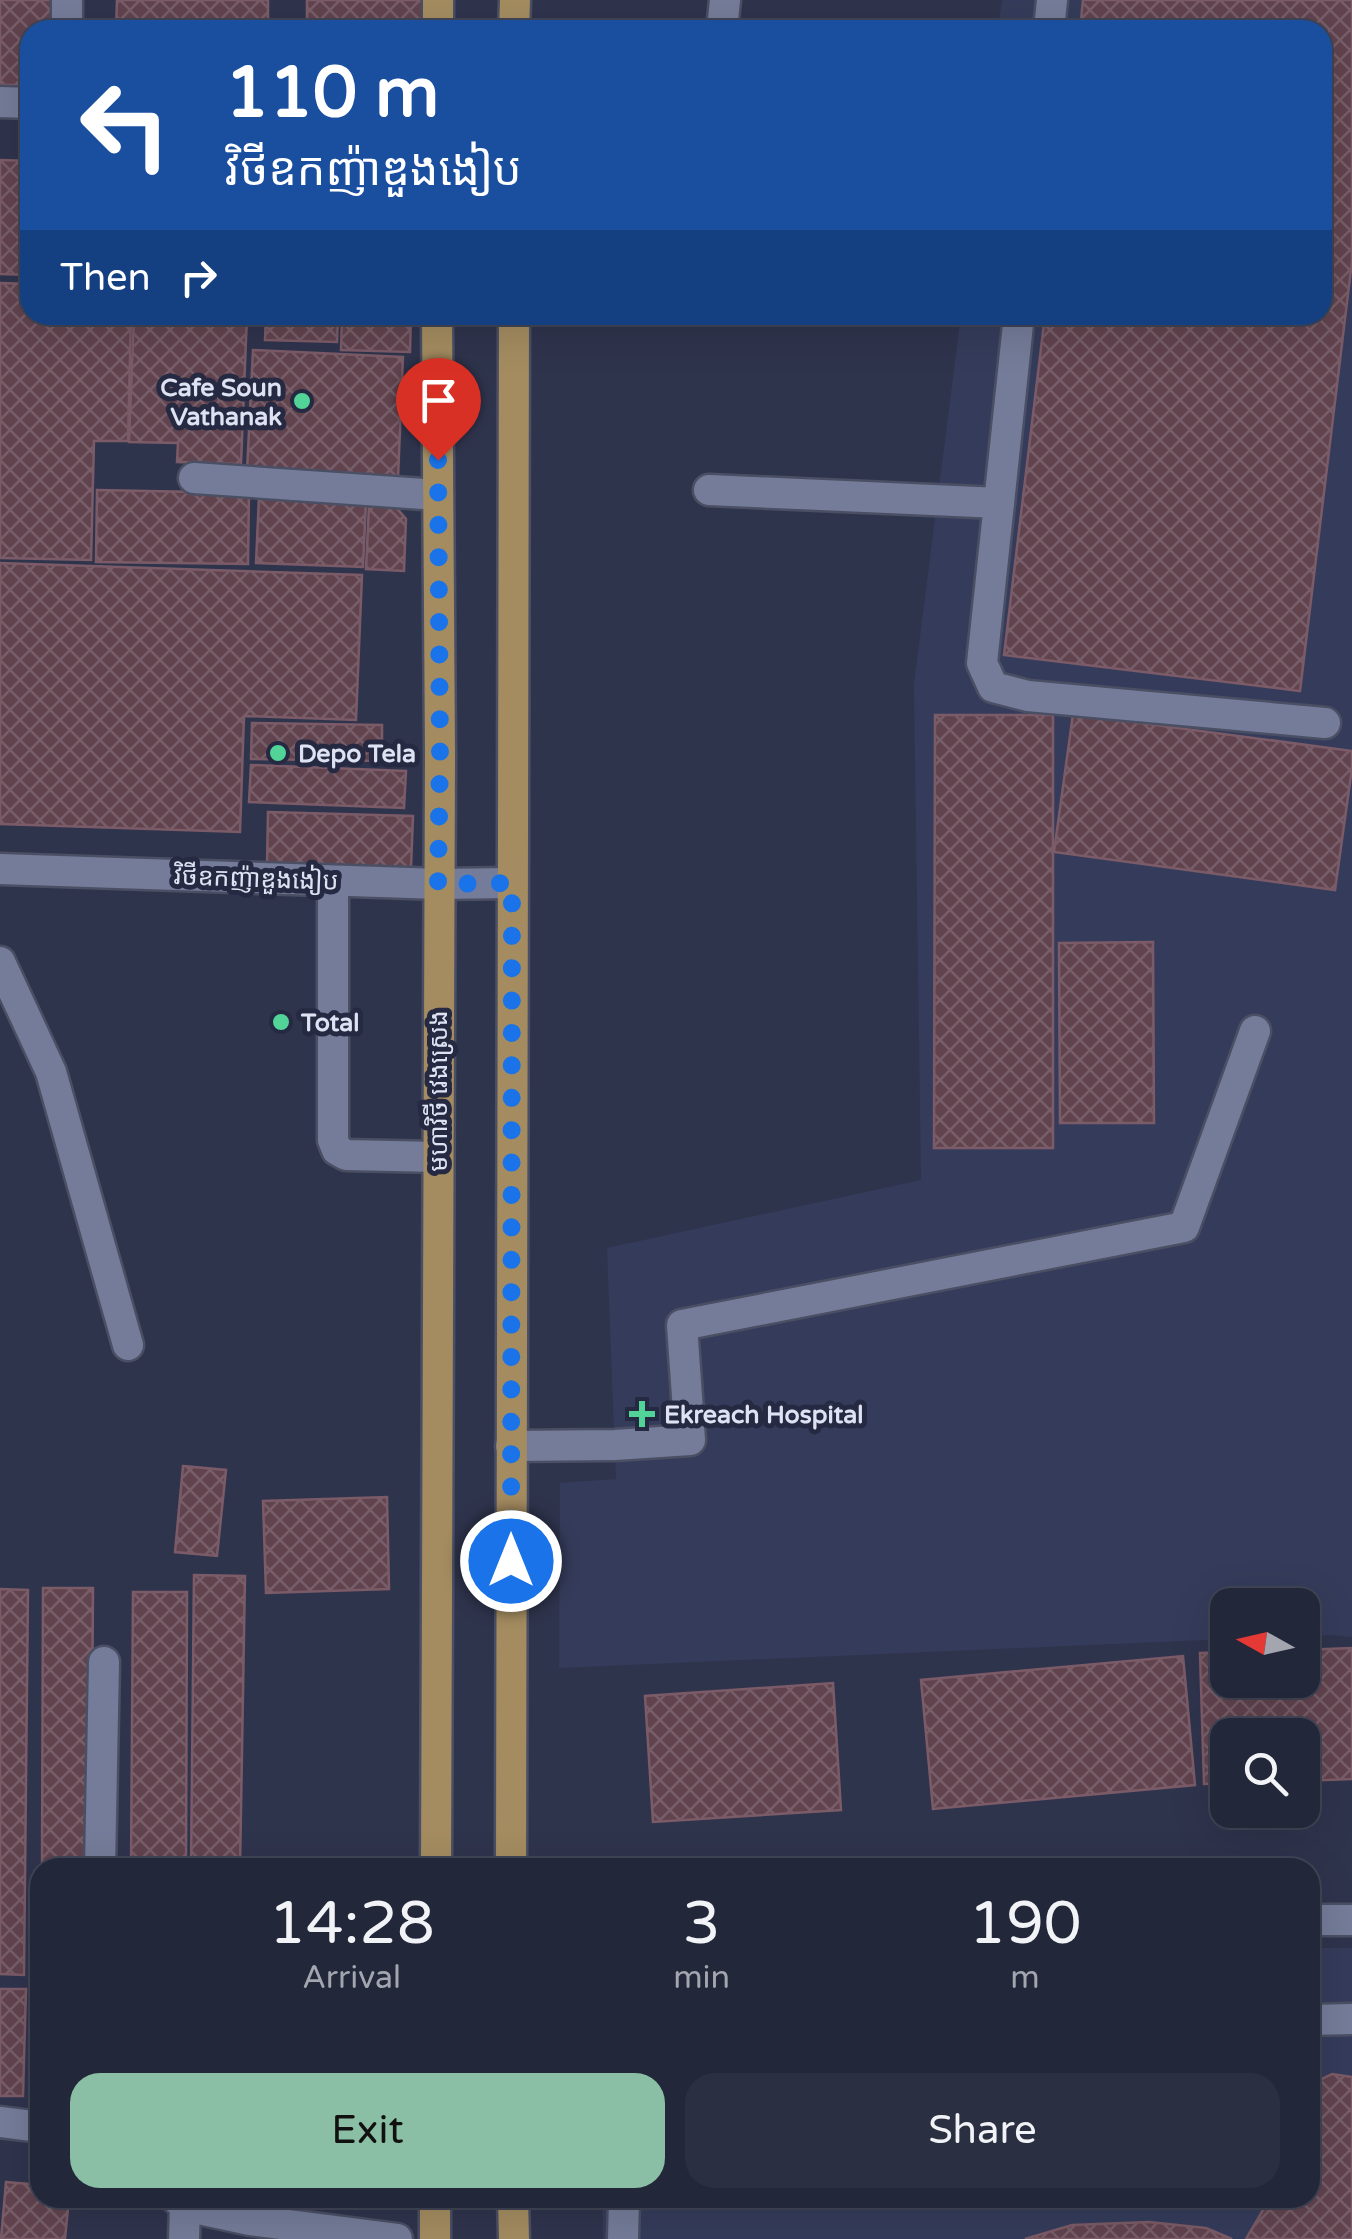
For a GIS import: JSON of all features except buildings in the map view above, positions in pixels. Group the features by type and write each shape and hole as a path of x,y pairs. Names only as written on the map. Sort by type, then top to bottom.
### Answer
{"main road":[{"name":"មហាវិថី វេងស្រេង","path":"436,1858 438,325"},
{"path":"512,1858 514,325"},
{"path":"436,2208 436,2239"},
{"path":"514,2208 514,2239"}],"street":[{"path":"1018,325 982,663 993,687 1028,696 1326,723"},
{"path":"194,478 438,496"},
{"path":"709,490 999,502"},
{"name":"វិថីឧកញ៉ាឌួងងៀប","path":"0,869 438,884 512,883"},
{"path":"333,880 333,1140 337,1150 346,1155 438,1157"},
{"path":"0,962 51,1072 128,1344"},
{"path":"511,1446 690,1440 682,1325 1184,1227 1256,1031"},
{"path":"100,1858 104,1662"},
{"path":"1320,1920 1352,1920"},
{"path":"1320,2020 1352,2019"},
{"path":"0,2122 30,2126"},
{"path":"181,2208 184,2239"},
{"path":"203,2208 250,2220 396,2239"},
{"path":"623,2239 624,2208"}],"shaded area":[{"path":"1002,0 1352,0 1352,1637 1320,1635 1320,1588 1210,1588 1210,1640 559,1668 560,1483 616,1479 607,1248 921,1180 914,684 960,325 1332,325 1332,20 999,20"},
{"path":"1320,1948 1352,1948 1352,2239 603,2239 602,2208 1320,2208"}],"place":[{"name":"Cafe Soun Vathanak","path":"302,401"},
{"name":"Depo Tela","path":"278,753"},
{"name":"Total","path":"281,1022"},
{"name":"Ekreach Hospital","path":"642,1414"}],"route":[{"path":"438,460 438,884 512,883 511,1561"}]}
